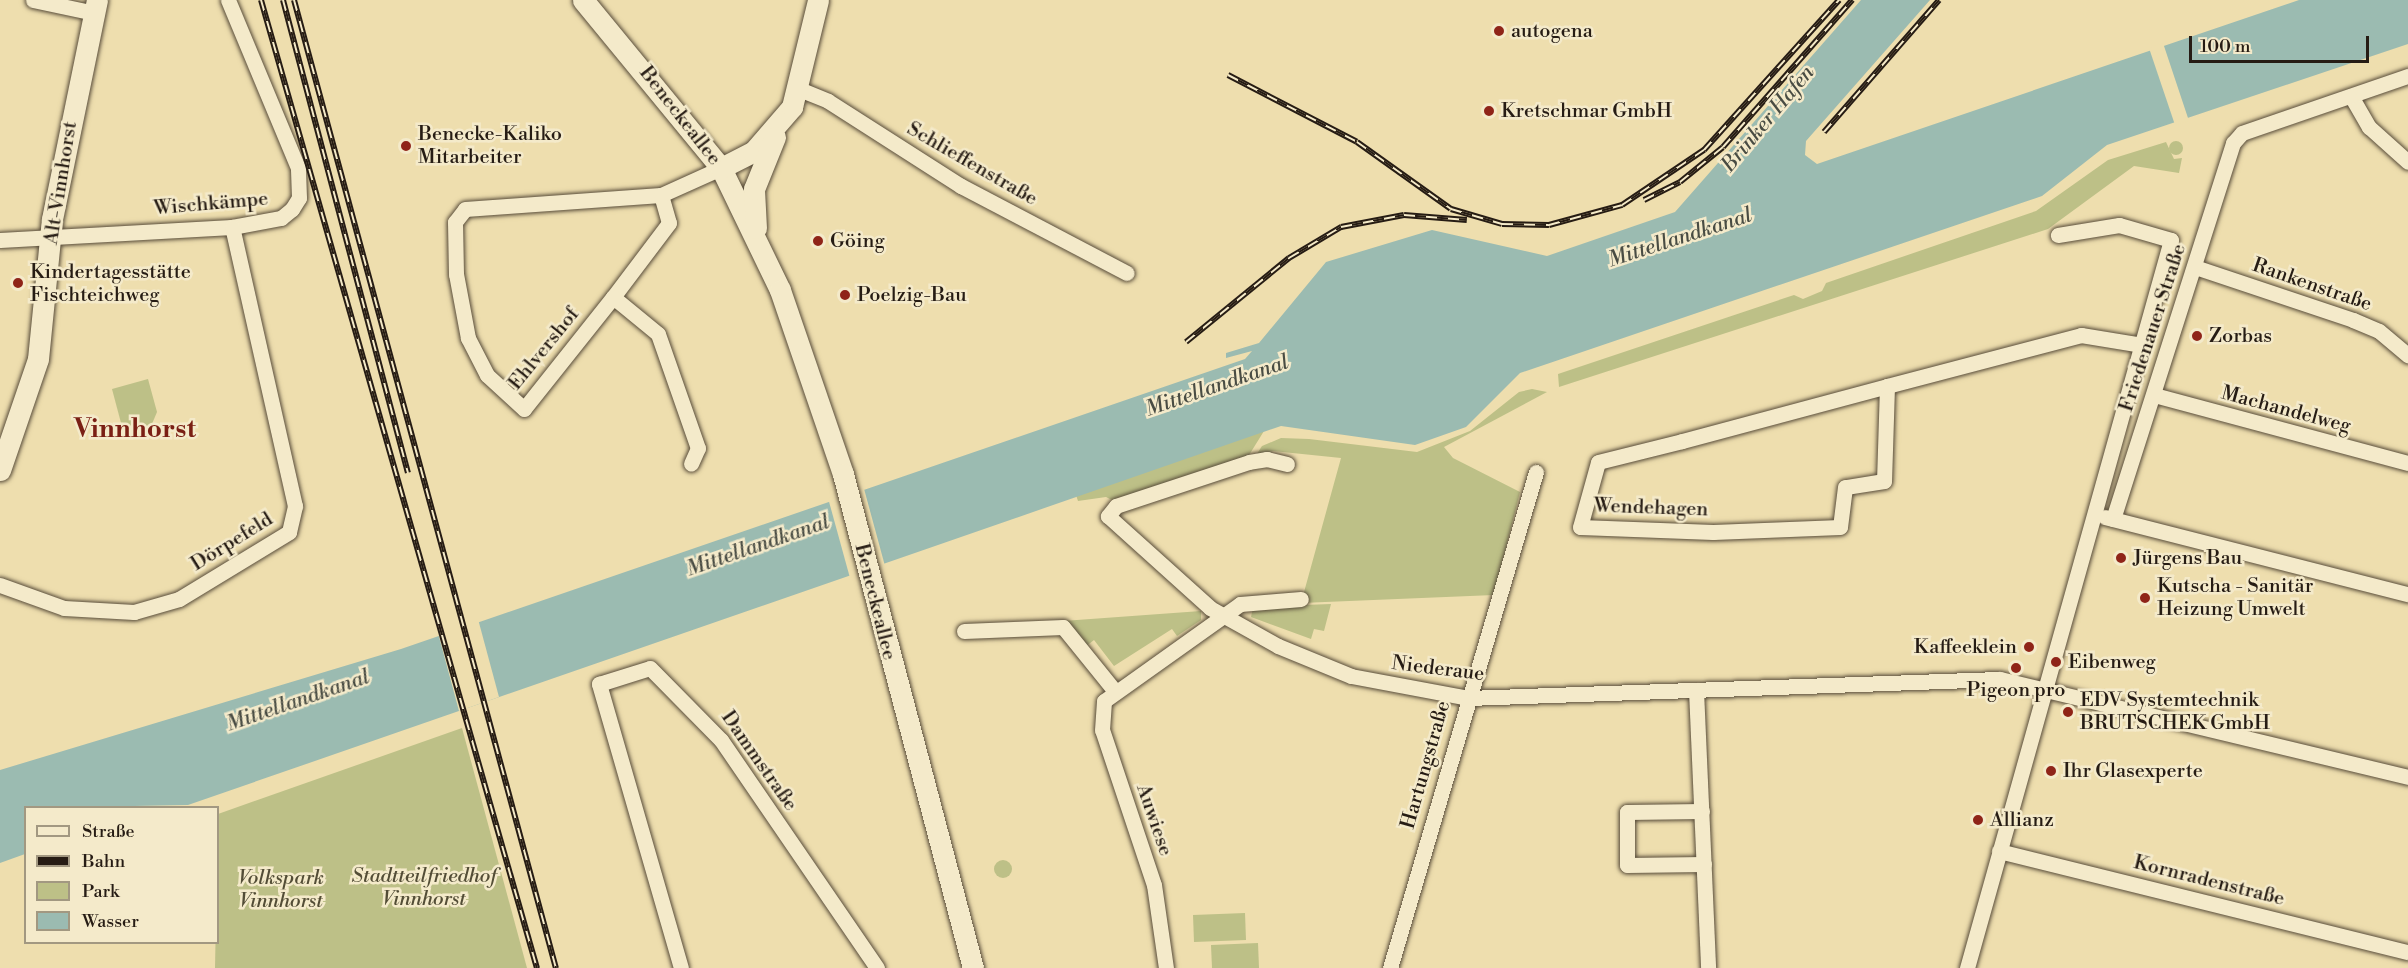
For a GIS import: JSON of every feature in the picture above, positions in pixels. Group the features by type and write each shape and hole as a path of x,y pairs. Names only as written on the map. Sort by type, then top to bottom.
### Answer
{"street":[{"path":"33,0 96,7"},
{"name":"Wischkämpe","path":"0,240 232,227 281,218 299,198 300,184 228,0"},
{"name":"Beneckeallee","path":"583,0 721,168 759,243 843,472 871,587 973,968"},
{"path":"721,168 753,152 781,124 799,89 818,0"},
{"name":"Alt-Vinnhorst","path":"0,470 38,359 50,237 96,7"},
{"path":"2408,76 2351,96 2369,127 2408,162"},
{"name":"Schlieffenstraße","path":"799,89 828,101 961,186 1127,273"},
{"name":"Friedenauer Straße","path":"2113,519 2233,143 2242,133 2351,96"},
{"name":"Beneckeallee","path":"759,243 754,189 781,124"},
{"name":"Ehlvershof","path":"661,195 669,223 524,409 487,375 468,338 456,274 455,222 465,208 661,195 721,168"},
{"name":"Friedenauer Straße","path":"1967,968 2043,687 2171,240 2119,225 2058,235"},
{"name":"Dörpefeld","path":"0,585 64,608 134,612 189,594 289,532 295,506 232,227"},
{"name":"Rankenstraße","path":"2195,267 2354,320 2379,331 2408,356"},
{"path":"613,297 658,334 698,448 691,464"},
{"name":"Wendehagen","path":"1887,386 1884,481 1845,487 1840,527 1713,532 1580,527 1598,462 1887,386 2081,335 2142,345"},
{"name":"Machandelweg","path":"2154,395 2408,463"},
{"name":"Niederaue","path":"1287,464 1267,459 1249,462 1108,512 1110,520 1177,582 1223,615 1350,676 1468,698 2000,679 2043,687 2408,777"},
{"name":"Hartungstraße","path":"1390,968 1536,472"},
{"path":"2094,514 2408,594"},
{"name":"Auwiese","path":"1166,968 1154,885 1102,730 1100,716 1114,690 1240,604 1301,599"},
{"path":"964,631 1063,627 1114,690"},
{"name":"Dammstraße","path":"681,968 599,684 650,669 721,740 877,968"},
{"path":"1696,690 1708,968"},
{"path":"1702,811 1627,812 1627,865 1704,864"},
{"name":"Kornradenstraße","path":"2000,851 2408,952"}],"green space":[{"path":"2173,141 2179,141 2183,148 2179,155 2173,155 2169,151 2169,145"},
{"path":"2166,142 2174,159 2182,158 2179,173 2134,166 2048,229 1559,387 1558,374 1794,295 1803,299 1822,291 1826,283 2036,211 2108,160"},
{"path":"148,379 157,412 149,431 125,438 112,389"},
{"path":"1532,389 1547,392 1444,447 1453,458 1520,492 1494,595 1301,603 1341,458 1273,451 1255,457 1262,446 1281,438 1309,439 1417,452 1470,431 1519,392"},
{"path":"1264,431 1246,460 1116,502 1106,497 1078,501 1076,495"},
{"path":"1331,604 1324,631 1314,629 1311,639 1251,617 1253,607"},
{"path":"1201,611 1201,620 1177,636 1172,629 1114,666 1094,640 1085,647 1063,621"},
{"name":"Stadtteilfriedhof Vinnhorst","path":"462,728 527,968 215,968 215,944 219,944 219,814"},
{"path":"1003,860 1009,863 1012,869 1009,875 1003,878 997,875 994,869 997,863"},
{"path":"1245,913 1246,940 1194,942 1193,915"},
{"path":"1258,943 1259,968 1212,968 1211,945"}],"water":[{"path":"1861,0 1930,0 1806,141 1805,155 1817,164 2299,0 2408,0 2408,44 2107,145 2042,196 1520,373 1466,427 1415,445 1281,426 188,805 24,806 24,854 0,863 0,770 401,649 1245,359 1252,351 1226,358 1226,353 1259,343 1326,262 1432,230 1547,256 1675,212"}],"pier":[{"path":"2163,43 2189,121 2175,125 2149,48"},
{"path":"863,485 885,566 850,578 828,498"},
{"path":"478,619 499,697 459,711 438,633"}],"railway":[{"path":"261,0 537,968"},
{"path":"283,0 408,473"},
{"path":"294,0 556,968"},
{"path":"1228,75 1357,142 1451,209 1502,224 1549,225 1622,205 1704,150 1839,0"},
{"path":"1644,200 1680,182 1723,147 1852,0"},
{"path":"1824,132 1939,0"},
{"path":"1186,342 1289,258 1341,227 1404,215 1467,220"}],"place":[{"name":"autogena","path":"1499,31"},
{"name":"Kretschmar GmbH","path":"1489,111"},
{"name":"Benecke-Kaliko Mitarbeiter","path":"406,146"},
{"name":"Göing","path":"818,241"},
{"name":"Kindertagesstätte Fischteichweg","path":"18,283"},
{"name":"Poelzig-Bau","path":"845,295"},
{"name":"Zorbas","path":"2197,336"},
{"name":"Jürgens Bau","path":"2121,558"},
{"name":"Kutscha - Sanitär Heizung Umwelt","path":"2145,598"},
{"name":"Kaffeeklein","path":"2029,647"},
{"name":"Eibenweg","path":"2056,662"},
{"name":"Pigeon pro","path":"2016,668"},
{"name":"EDV Systemtechnik BRUTSCHEK GmbH","path":"2068,712"},
{"name":"Ihr Glasexperte","path":"2051,771"},
{"name":"Allianz","path":"1978,820"}],"district":[{"name":"Vinnhorst","path":"135,430"}],"water label":[{"name":"Brinker Hafen","path":"1768,119"},
{"name":"Mittellandkanal","path":"1680,238"},
{"name":"Mittellandkanal","path":"1217,386"},
{"name":"Mittellandkanal","path":"758,546"},
{"name":"Mittellandkanal","path":"298,701"}],"park label":[{"name":"Volkspark Vinnhorst","path":"281,890"}]}
